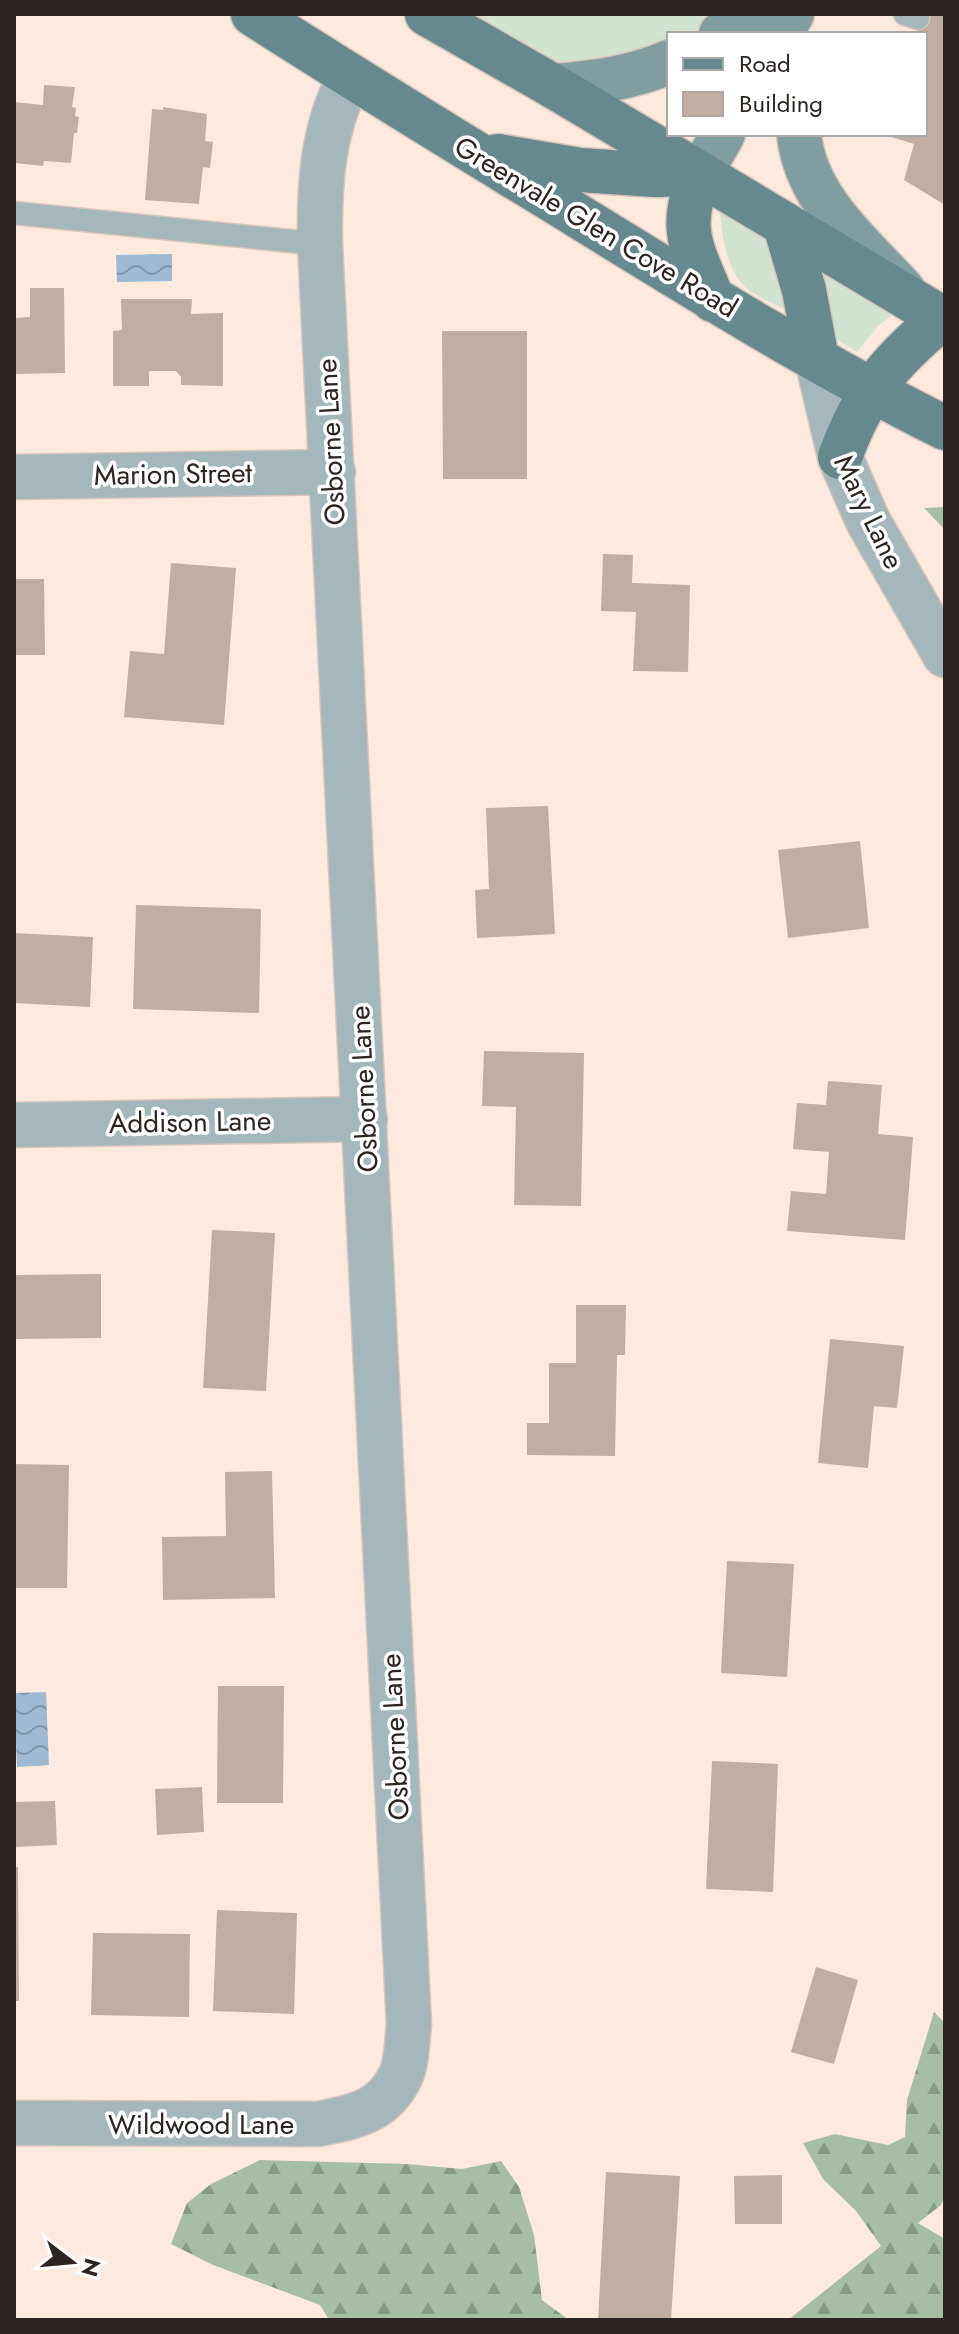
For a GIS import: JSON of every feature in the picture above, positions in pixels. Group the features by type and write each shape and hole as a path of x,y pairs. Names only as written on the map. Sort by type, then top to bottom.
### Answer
{"main road":[{"name":"Greenvale Glen Cove Road","path":"253,14 713,300 945,428"},
{"path":"427,14 934,314"},
{"path":"724,32 755,14"},
{"path":"781,32 792,14"},
{"path":"553,86 628,77 667,63"},
{"path":"713,300 693,252 687,215 700,174 722,136"},
{"path":"799,136 805,167 828,207 934,314"},
{"path":"472,151 580,170 655,175 700,174"},
{"path":"785,225 804,290 817,359"},
{"path":"840,457 849,431 871,389 934,314"}],"street":[{"name":"Osborne Lane","path":"350,77 339,97 325,142 320,244 409,2025 402,2073 383,2101"},
{"name":"Mary Lane","path":"817,359 840,457 868,521 945,655"},
{"name":"Marion Street","path":"14,477 333,472"},
{"name":"Addison Lane","path":"14,1125 365,1119"},
{"name":"Wildwood Lane","path":"14,2123 318,2124 356,2116 383,2101"}],"lane":[{"path":"14,213 320,244"}],"green space":[{"path":"427,14 755,14 724,32 667,32 667,63 599,82"},
{"path":"720,211 764,237 778,251 796,315 756,295 739,281 726,252"},
{"path":"817,268 894,314 879,325 857,352 829,335"},
{"path":"945,507 945,530 924,508"},
{"path":"934,2012 945,2023 945,2196 941,2205 918,2223 945,2239 945,2320 788,2320 881,2246 856,2211 823,2179 803,2143 835,2134 888,2145 905,2137 907,2100"},
{"path":"260,2160 407,2164 462,2169 501,2161 519,2187 534,2235 542,2300 569,2320 329,2320 320,2305 213,2265 171,2244 187,2203 211,2184"}],"water":[{"path":"172,254 172,281 117,282 116,255"},
{"path":"46,1692 49,1765 17,1767 14,1693"}],"building":[{"path":"922,14 945,14 945,205 904,180 914,144 888,136 927,136 927,32 917,32"},
{"path":"44,85 75,87 72,107 76,108 75,116 79,117 71,163 44,161 43,166 15,163 14,102 43,105"},
{"path":"163,107 207,114 205,141 213,142 210,168 203,167 199,204 145,200 152,109 163,110"},
{"path":"30,288 64,288 65,373 14,374 14,318 30,317"},
{"path":"121,299 192,299 191,314 223,313 223,386 181,385 181,377 176,371 149,371 149,386 113,386 113,331 122,330"},
{"path":"442,331 527,331 527,479 443,479"},
{"path":"603,554 633,555 632,583 690,585 688,672 633,671 636,612 601,611"},
{"path":"171,563 236,568 224,725 124,717 130,651 164,654"},
{"path":"14,579 44,579 45,655 14,655"},
{"path":"548,806 555,934 477,938 475,890 489,889 486,808"},
{"path":"860,841 869,928 788,938 778,850"},
{"path":"136,905 261,909 259,1013 133,1009"},
{"path":"14,933 93,937 90,1007 14,1003"},
{"path":"484,1051 584,1053 581,1206 514,1205 516,1107 482,1106"},
{"path":"828,1081 882,1085 878,1134 913,1137 905,1240 787,1231 791,1191 826,1194 829,1152 793,1149 797,1103 826,1105"},
{"path":"212,1230 275,1233 266,1391 203,1388"},
{"path":"101,1274 101,1338 14,1339 14,1275"},
{"path":"576,1305 626,1305 625,1355 617,1355 615,1456 527,1455 527,1423 549,1423 549,1363 576,1363"},
{"path":"830,1339 904,1346 897,1408 874,1406 868,1468 818,1463"},
{"path":"14,1464 69,1465 67,1588 14,1588"},
{"path":"272,1471 275,1598 163,1600 162,1537 226,1536 225,1472"},
{"path":"727,1561 794,1564 787,1677 721,1673"},
{"path":"218,1686 284,1686 283,1803 217,1803"},
{"path":"712,1761 778,1764 773,1892 706,1889"},
{"path":"202,1787 204,1832 157,1835 155,1789"},
{"path":"55,1801 57,1845 14,1847 14,1802"},
{"path":"14,1867 18,1867 19,2001 14,2001"},
{"path":"217,1910 297,1913 294,2014 213,2011"},
{"path":"93,1933 190,1934 189,2017 91,2015"},
{"path":"816,1967 858,1980 834,2064 791,2052"},
{"path":"606,2172 680,2176 671,2320 598,2320"},
{"path":"782,2175 782,2224 735,2224 734,2176"}]}
